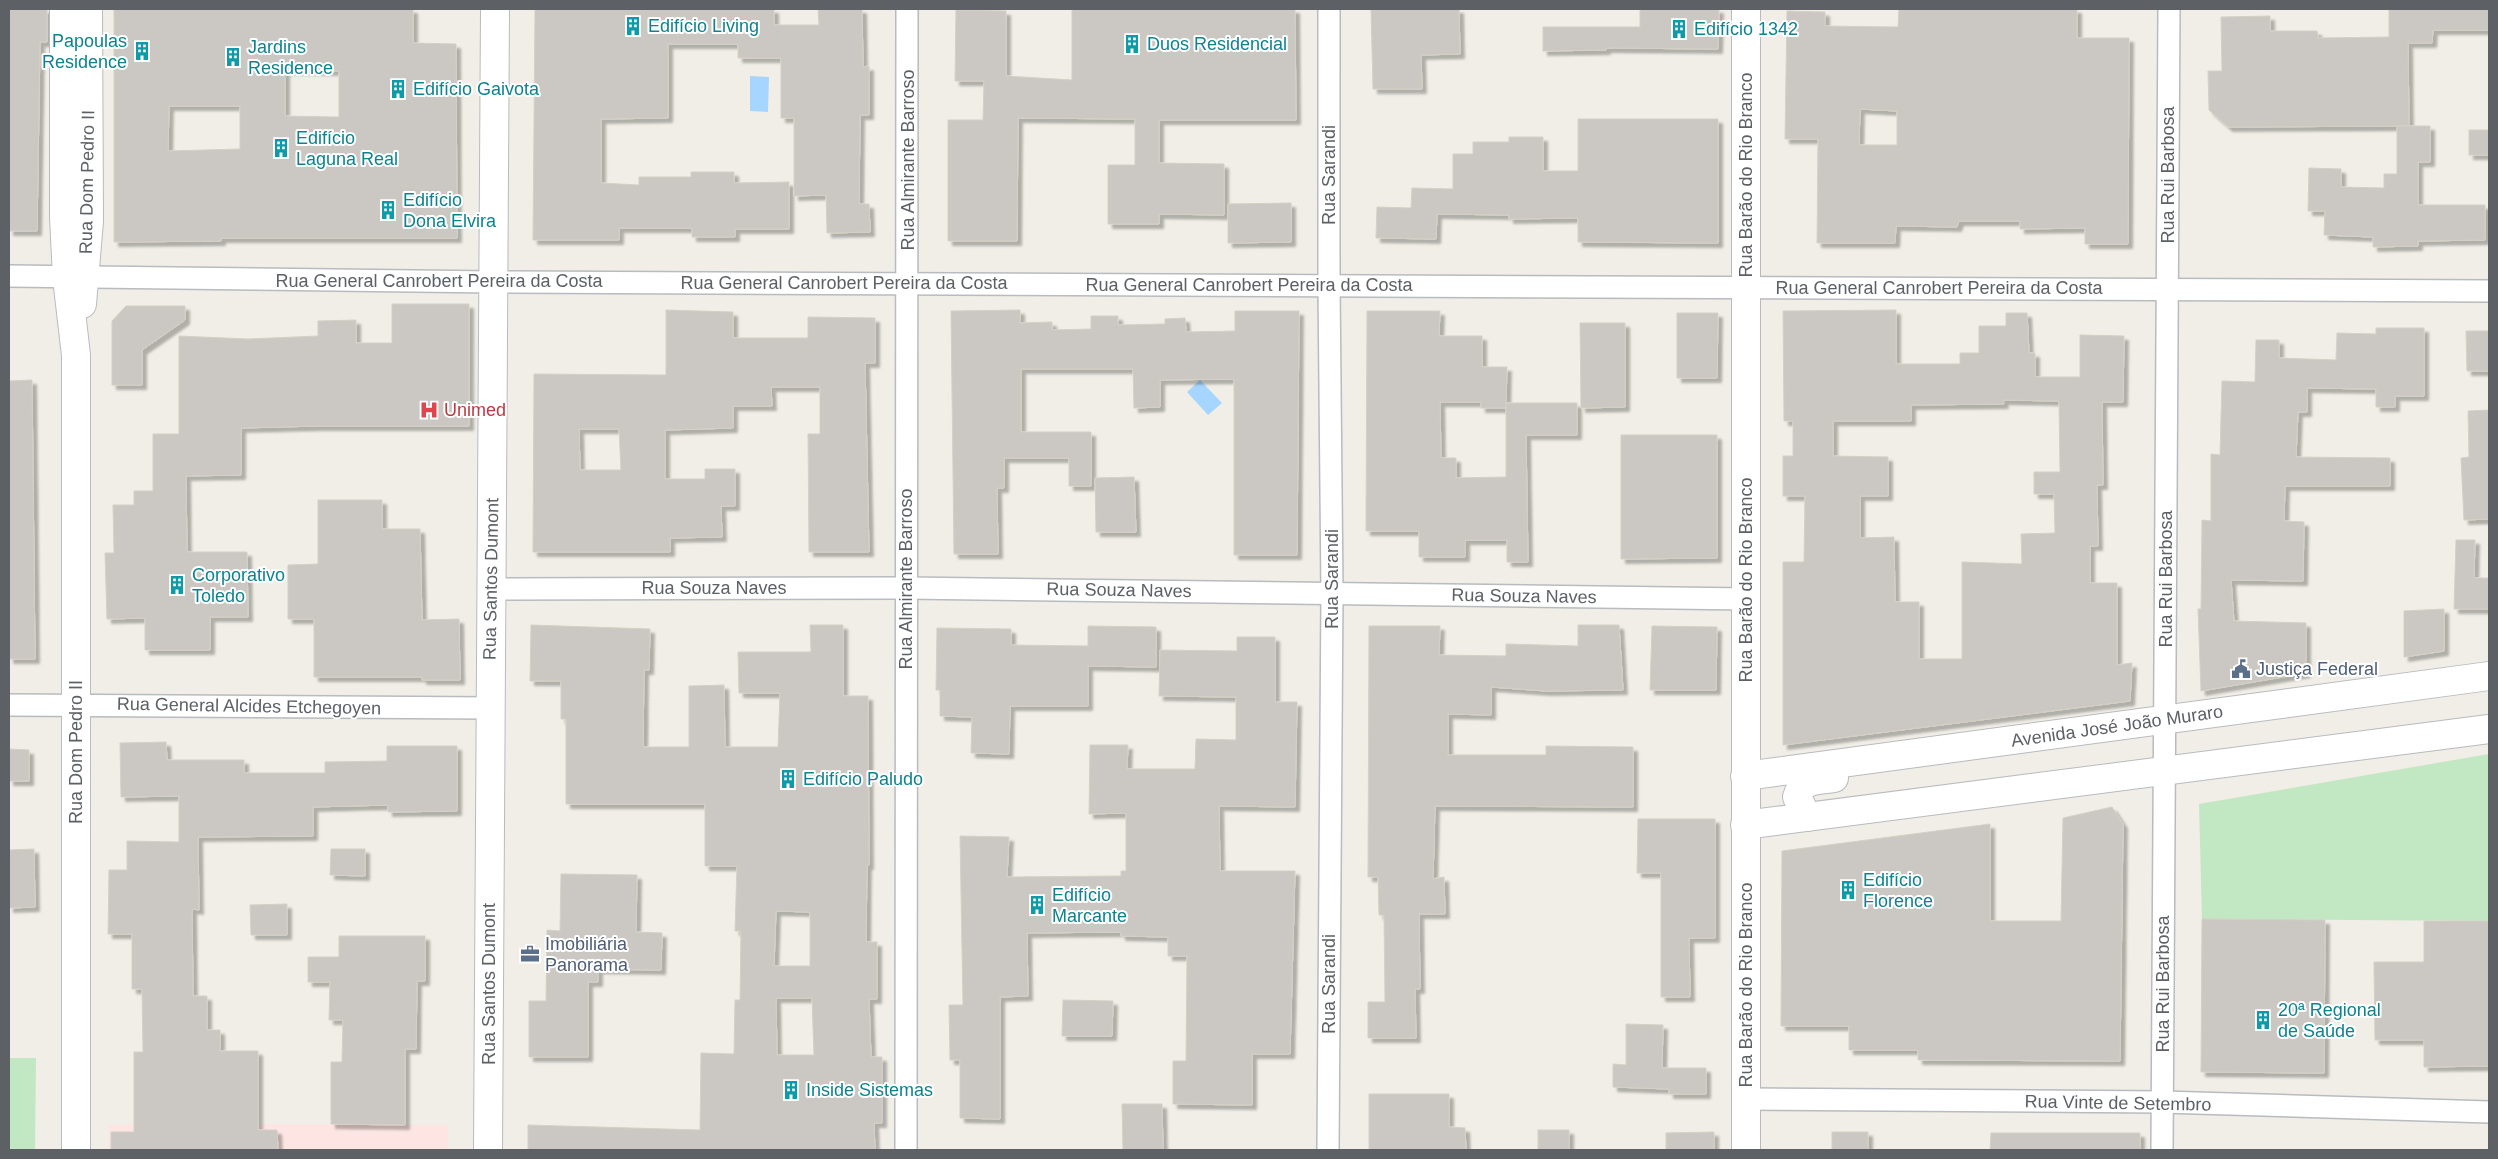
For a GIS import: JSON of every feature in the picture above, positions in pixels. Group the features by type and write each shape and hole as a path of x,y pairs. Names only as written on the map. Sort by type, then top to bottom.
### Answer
{"street":[{"name":"Rua Dom Pedro II","path":"64,9 64,217 76,278 76,1150"},
{"name":"Rua Dom Pedro II","path":"76,278 89,221 88,9"},
{"name":"Rua Santos Dumont","path":"488,1150 495,9"},
{"name":"Rua Almirante Barroso","path":"906,1150 907,9"},
{"name":"Rua Sarandi","path":"1328,1150 1332,593 1329,285 1330,9"},
{"name":"Rua Barão do Rio Branco","path":"1746,9 1746,1150"},
{"name":"Rua Rui Barbosa","path":"2162,1150 2170,9"},
{"name":"Rua General Canrobert Pereira da Costa","path":"9,276 494,282 2489,291"},
{"name":"Rua Souza Naves","path":"491,590 906,588 1746,599"},
{"name":"Avenida José João Muraro","path":"1745,776 2489,676"},
{"name":"Rua General Alcides Etchegoyen","path":"9,705 490,708"},
{"path":"1745,825 2489,729"},
{"path":"1807,817 1797,797 1799,788 1806,782 1874,773 1929,752"},
{"name":"Rua Vinte de Setembro","path":"1746,1099 2163,1102 2489,1112"}],"shaded area":[{"path":"109,1125 448,1125 448,1150 109,1150"}],"green space":[{"path":"2489,754 2489,921 2202,919 2199,804"},
{"path":"9,1058 36,1058 35,1150 9,1150"}],"water":[{"path":"750,76 769,77 768,112 750,111"},
{"path":"1200,380 1222,403 1208,415 1187,392"}],"building":[{"path":"9,9 47,9 47,42 40,42 37,231 9,231"},
{"path":"114,9 413,9 413,43 456,44 457,238 221,238 221,241 114,242","holes":["285,70 339,71 339,117 285,116","169,106 240,106 240,149 168,151"]},
{"path":"535,9 774,9 774,25 819,25 818,9 862,9 863,67 869,66 869,115 860,115 859,204 869,204 870,232 827,233 826,195 794,196 794,118 781,118 781,58 738,58 738,44 668,44 668,118 601,119 601,183 639,185 639,177 691,177 691,172 734,172 734,183 789,182 789,229 735,229 735,237 692,237 692,228 619,228 619,240 533,240"},
{"path":"1072,9 1295,9 1296,120 1159,120 1159,163 1224,164 1224,215 1159,214 1159,224 1108,224 1108,165 1135,165 1135,119 1018,118 1017,241 948,241 948,120 983,120 984,81 955,81 956,10 1006,11 1006,76 1072,80"},
{"path":"1371,9 1459,9 1460,54 1421,55 1422,89 1373,89"},
{"path":"1640,9 1719,9 1718,49 1606,48 1606,50 1543,51 1543,27 1640,27"},
{"path":"1899,9 2077,9 2077,38 2129,38 2128,244 2085,244 2085,228 2020,229 2020,221 1959,221 1957,227 1896,226 1895,243 1817,243 1818,139 1785,139 1787,11 1825,12 1825,26 1898,27","holes":["1860,109 1897,111 1897,145 1859,145"]},
{"path":"2389,9 2489,9 2489,30 2433,30 2432,43 2408,43 2409,126 2228,127 2209,110 2208,71 2222,71 2221,17 2270,16 2270,31 2317,31 2318,38 2389,37"},
{"path":"1578,119 1718,119 1718,243 1578,242 1578,218 1509,219 1509,215 1437,214 1436,239 1376,238 1377,207 1411,208 1412,188 1453,189 1453,154 1473,154 1473,142 1509,142 1509,137 1543,137 1543,171 1578,171"},
{"path":"2397,126 2430,126 2430,162 2418,162 2418,205 2485,205 2485,240 2418,241 2418,246 2373,247 2373,237 2324,235 2325,211 2308,211 2309,168 2341,169 2341,187 2384,188 2384,174 2397,174"},
{"path":"2469,130 2489,130 2489,155 2469,155"},
{"path":"1291,203 1291,242 1228,243 1228,204"},
{"path":"392,304 469,304 469,426 241,428 241,475 186,476 187,552 247,552 248,617 210,617 210,650 145,650 145,618 107,619 105,553 114,553 113,505 134,505 134,491 153,491 153,434 179,434 179,336 248,339 318,336 318,321 356,320 356,343 392,343"},
{"path":"126,306 185,306 185,320 142,350 142,385 112,385 112,321"},
{"path":"666,310 733,312 733,338 808,338 808,317 875,318 875,363 865,363 869,552 809,552 808,434 820,434 820,387 771,387 772,406 733,406 733,428 665,430 665,479 705,479 705,469 735,469 735,506 721,506 722,537 670,538 670,552 533,552 534,374 666,375","holes":["579,429 619,429 621,470 580,470"]},
{"path":"1020,310 1020,323 1052,322 1052,330 1091,329 1091,316 1118,316 1118,325 1165,324 1165,319 1185,318 1186,332 1235,331 1235,311 1299,311 1297,555 1234,555 1234,379 1160,380 1160,407 1134,408 1133,369 1021,369 1021,432 1091,432 1091,486 1069,486 1069,458 1004,458 1004,488 997,488 998,554 954,554 951,311"},
{"path":"1896,310 1896,364 1960,364 1960,353 1979,353 1979,326 2006,326 2006,313 2027,313 2029,353 2035,353 2035,377 2080,377 2080,335 2124,336 2123,402 2102,402 2103,485 2097,485 2098,546 2090,546 2090,583 2117,583 2117,665 2132,663 2130,701 1783,745 1783,562 1804,562 1805,496 1783,496 1783,456 1793,456 1793,421 1784,421 1783,311","holes":["2003,400 2059,401 2060,472 2034,472 2034,494 2054,494 2055,533 2021,534 2022,564 1962,562 1962,659 1919,659 1919,602 1895,602 1894,537 1860,538 1860,496 1888,496 1888,457 1833,456 1833,421 1911,421 1911,405 2004,404"]},
{"path":"1367,311 1440,311 1439,336 1482,336 1482,367 1507,367 1506,403 1577,403 1577,435 1526,435 1528,562 1507,562 1507,540 1465,540 1465,557 1419,557 1419,531 1366,531","holes":["1440,402 1481,402 1481,408 1506,408 1506,477 1456,478 1456,458 1441,458"]},
{"path":"1677,313 1718,313 1717,378 1677,378"},
{"path":"1580,323 1625,323 1625,407 1581,408"},
{"path":"2376,328 2424,328 2424,396 2395,396 2395,407 2376,407 2376,389 2307,388 2307,412 2298,412 2296,457 2390,458 2390,486 2285,486 2284,521 2304,522 2303,581 2231,580 2234,621 2306,623 2306,673 2201,691 2198,609 2201,609 2202,520 2211,521 2211,454 2220,455 2222,381 2255,382 2256,340 2279,340 2279,358 2336,360 2337,333 2376,334"},
{"path":"2466,331 2489,331 2489,371 2467,371"},
{"path":"32,380 35,659 9,659 9,381"},
{"path":"2489,410 2489,519 2464,520 2461,458 2469,457 2468,411"},
{"path":"1621,435 1717,435 1717,558 1621,559"},
{"path":"1134,477 1136,532 1096,532 1095,478"},
{"path":"318,500 382,500 382,529 420,529 422,620 459,619 460,680 422,680 422,677 314,677 314,619 288,619 288,565 318,564"},
{"path":"2456,540 2475,540 2474,578 2489,578 2489,609 2454,609"},
{"path":"2444,609 2444,651 2404,657 2404,611"},
{"path":"531,625 650,629 649,670 644,670 643,747 689,747 689,686 724,685 725,747 778,747 780,693 739,693 738,652 811,652 810,625 843,625 843,696 868,696 869,865 867,865 866,942 877,942 877,999 869,999 871,1057 882,1057 882,1123 874,1123 875,1150 528,1150 528,1125 700,1130 701,1053 734,1054 735,1000 740,1000 741,931 735,931 737,866 705,866 705,804 566,804 566,719 561,719 561,681 530,681","holes":["776,911 810,912 810,966 774,966","776,998 812,998 814,1055 777,1055"]},
{"path":"1578,625 1619,625 1623,690 1546,691 1491,687 1491,715 1448,714 1448,755 1546,755 1546,746 1633,747 1633,807 1435,806 1433,879 1444,877 1445,914 1419,914 1420,989 1415,989 1416,1038 1368,1038 1368,1002 1385,1002 1384,915 1379,915 1378,877 1368,877 1369,626 1440,626 1439,655 1506,656 1506,644 1578,646"},
{"path":"1088,626 1156,627 1156,667 1088,666 1088,706 1010,706 1009,754 971,753 972,717 940,716 940,690 936,690 937,628 1011,629 1011,645 1088,646"},
{"path":"1652,626 1717,627 1716,690 1650,690"},
{"path":"1237,637 1275,637 1275,702 1297,702 1295,807 1219,806 1220,871 1295,871 1290,1054 1252,1054 1252,1105 1173,1104 1173,1061 1186,1061 1187,956 1168,956 1168,937 1121,936 1121,932 1027,933 1028,996 1000,997 1000,1119 960,1118 960,1060 950,1060 949,1005 963,1005 960,836 1009,837 1007,877 1121,876 1121,871 1126,871 1126,813 1089,814 1090,745 1128,745 1127,769 1195,769 1196,739 1236,740 1236,697 1159,696 1160,650 1237,651"},
{"path":"166,742 167,760 244,760 244,773 325,773 325,762 387,761 387,746 457,746 457,811 388,812 388,805 313,807 313,836 198,837 199,910 192,909 193,996 207,996 207,1030 220,1030 220,1051 258,1051 258,1130 277,1130 278,1150 111,1150 111,1132 134,1132 134,1052 143,1052 142,989 132,989 132,934 108,934 109,870 127,870 127,841 179,842 179,796 121,797 120,743"},
{"path":"9,749 29,750 29,781 9,781"},
{"path":"2112,807 2123,824 2120,1061 1918,1060 1918,1050 1849,1050 1849,1026 1781,1026 1782,851 1990,824 1990,921 2061,921 2063,818"},
{"path":"1638,819 1715,819 1715,938 1689,938 1690,997 1661,997 1661,873 1637,873"},
{"path":"34,849 35,907 9,908 9,850"},
{"path":"331,849 365,849 365,876 330,875"},
{"path":"561,874 637,875 636,932 662,933 661,970 598,969 598,982 588,982 588,1057 529,1057 529,1001 546,1001 547,930 560,931"},
{"path":"287,904 287,935 251,935 250,905"},
{"name":"20ª Regional de Saúde","path":"2202,919 2325,920 2324,1073 2201,1072"},
{"path":"2424,921 2489,921 2489,1066 2424,1067 2424,1040 2375,1040 2374,962 2424,962"},
{"path":"339,936 425,936 425,981 417,981 416,1049 405,1049 405,1125 331,1124 331,1062 342,1062 343,1020 329,1020 330,982 308,982 308,957 339,957"},
{"path":"1063,1000 1113,1001 1112,1036 1062,1036"},
{"path":"1626,1024 1663,1025 1662,1068 1706,1068 1706,1094 1669,1094 1669,1089 1613,1087 1613,1064 1626,1065"},
{"path":"1369,1094 1449,1094 1449,1127 1465,1128 1466,1150 1369,1150"},
{"path":"1122,1104 1162,1104 1163,1150 1123,1150"},
{"path":"1538,1130 1569,1130 1569,1150 1538,1150"},
{"path":"1714,1132 1714,1150 1666,1150 1666,1133"},
{"path":"1832,1132 1868,1132 1868,1150 1832,1150"},
{"path":"1991,1133 2140,1133 2140,1150 1990,1150"}],"place":[{"name":"Edifício Living","path":"633,26"},
{"name":"Edifício 1342","path":"1679,29"},
{"name":"Duos Residencial","path":"1132,44"},
{"name":"Papoulas Residence","path":"142,51"},
{"name":"Jardins Residence","path":"233,57"},
{"name":"Edifício Gaivota","path":"398,89"},
{"name":"Edifício Laguna Real","path":"281,148"},
{"name":"Edifício Dona Elvira","path":"388,210"},
{"name":"Unimed","path":"429,410"},
{"name":"Corporativo Toledo","path":"177,585"},
{"name":"Justiça Federal","path":"2241,669"},
{"name":"Edifício Paludo","path":"788,779"},
{"name":"Edifício Florence","path":"1848,890"},
{"name":"Edifício Marcante","path":"1037,905"},
{"name":"Imobiliária Panorama","path":"530,954"},
{"name":"20ª Regional de Saúde","path":"2263,1020"},
{"name":"Inside Sistemas","path":"791,1090"}]}
